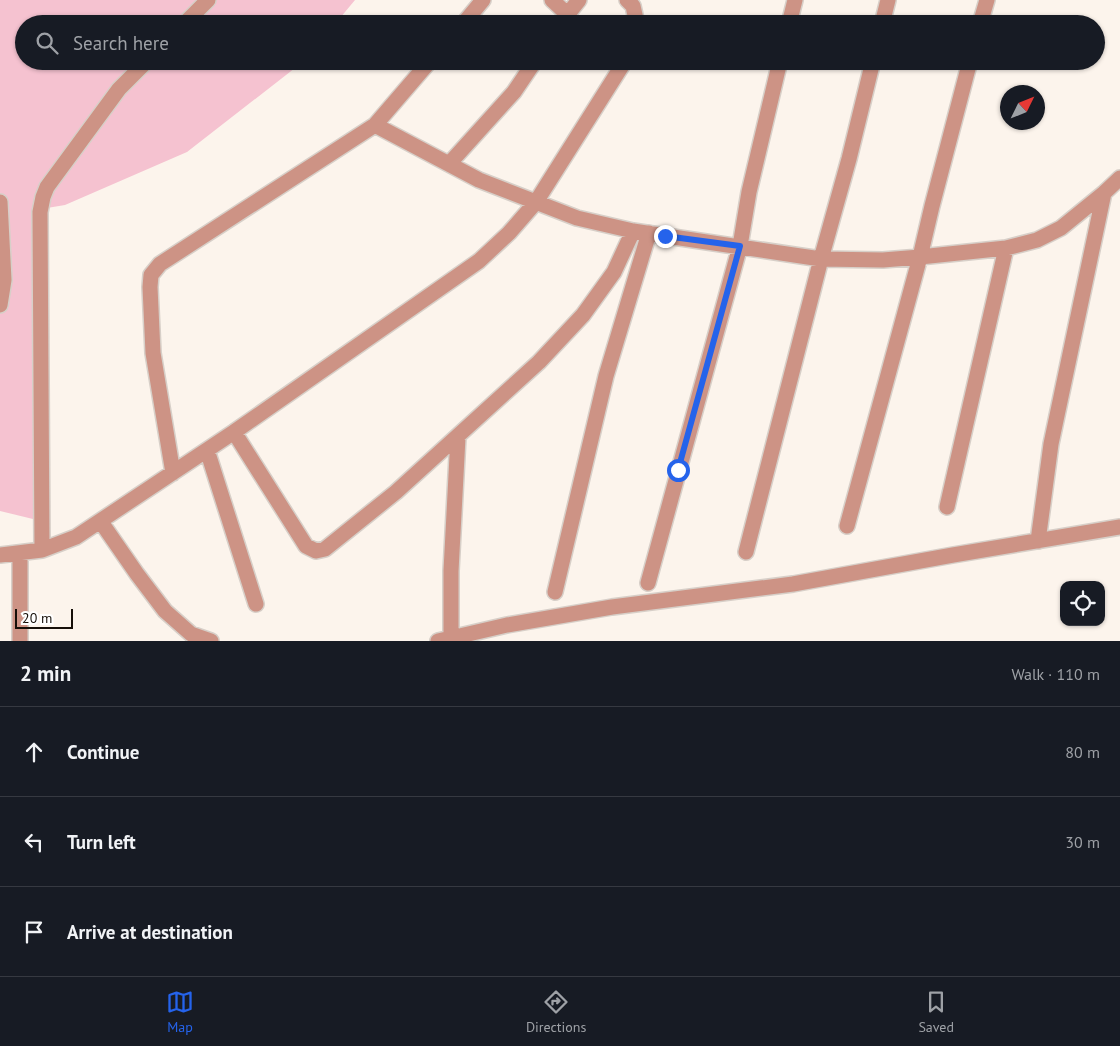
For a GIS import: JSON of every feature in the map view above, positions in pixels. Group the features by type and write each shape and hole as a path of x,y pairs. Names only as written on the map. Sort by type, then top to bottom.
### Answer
{"street":[{"path":"193,15 208,0"},
{"path":"470,15 483,0"},
{"path":"552,0 561,15"},
{"path":"566,15 579,0"},
{"path":"791,15 795,0"},
{"path":"884,15 888,0"},
{"path":"982,15 986,0"},
{"path":"634,2 635,15"},
{"path":"42,550 40,212 43,197 47,187 119,89 138,70"},
{"path":"173,473 153,353 151,275 160,264 375,125 422,70"},
{"path":"449,164 514,92 529,70"},
{"path":"0,555 42,550 76,537 234,432 478,261 509,233 536,202 619,70"},
{"path":"648,583 740,246 749,192 778,70"},
{"path":"746,552 871,70"},
{"path":"847,526 920,257 968,70"},
{"path":"375,125 479,180 577,218 633,231 821,259 883,260 920,257 1006,248 1037,240 1061,228 1120,178"},
{"path":"1038,541 1052,444 1104,193"},
{"path":"0,202 4,280 0,305"},
{"path":"234,432 306,546 316,551 325,549 396,492 539,362 583,315 614,272 633,231"},
{"path":"555,592 606,376 648,233"},
{"path":"947,507 1006,248"},
{"path":"458,437 451,570 444,640 507,625 612,607 793,584 1120,527"},
{"path":"207,450 256,604"},
{"path":"100,522 165,611 191,634 211,641"},
{"path":"20,553 20,641"}],"shaded area":[{"path":"0,0 355,0 342,15 15,15 15,70 292,70 187,152 65,205 35,210 33,519 0,511"}],"route":[{"path":"665,236 740,246 678,470"}]}
